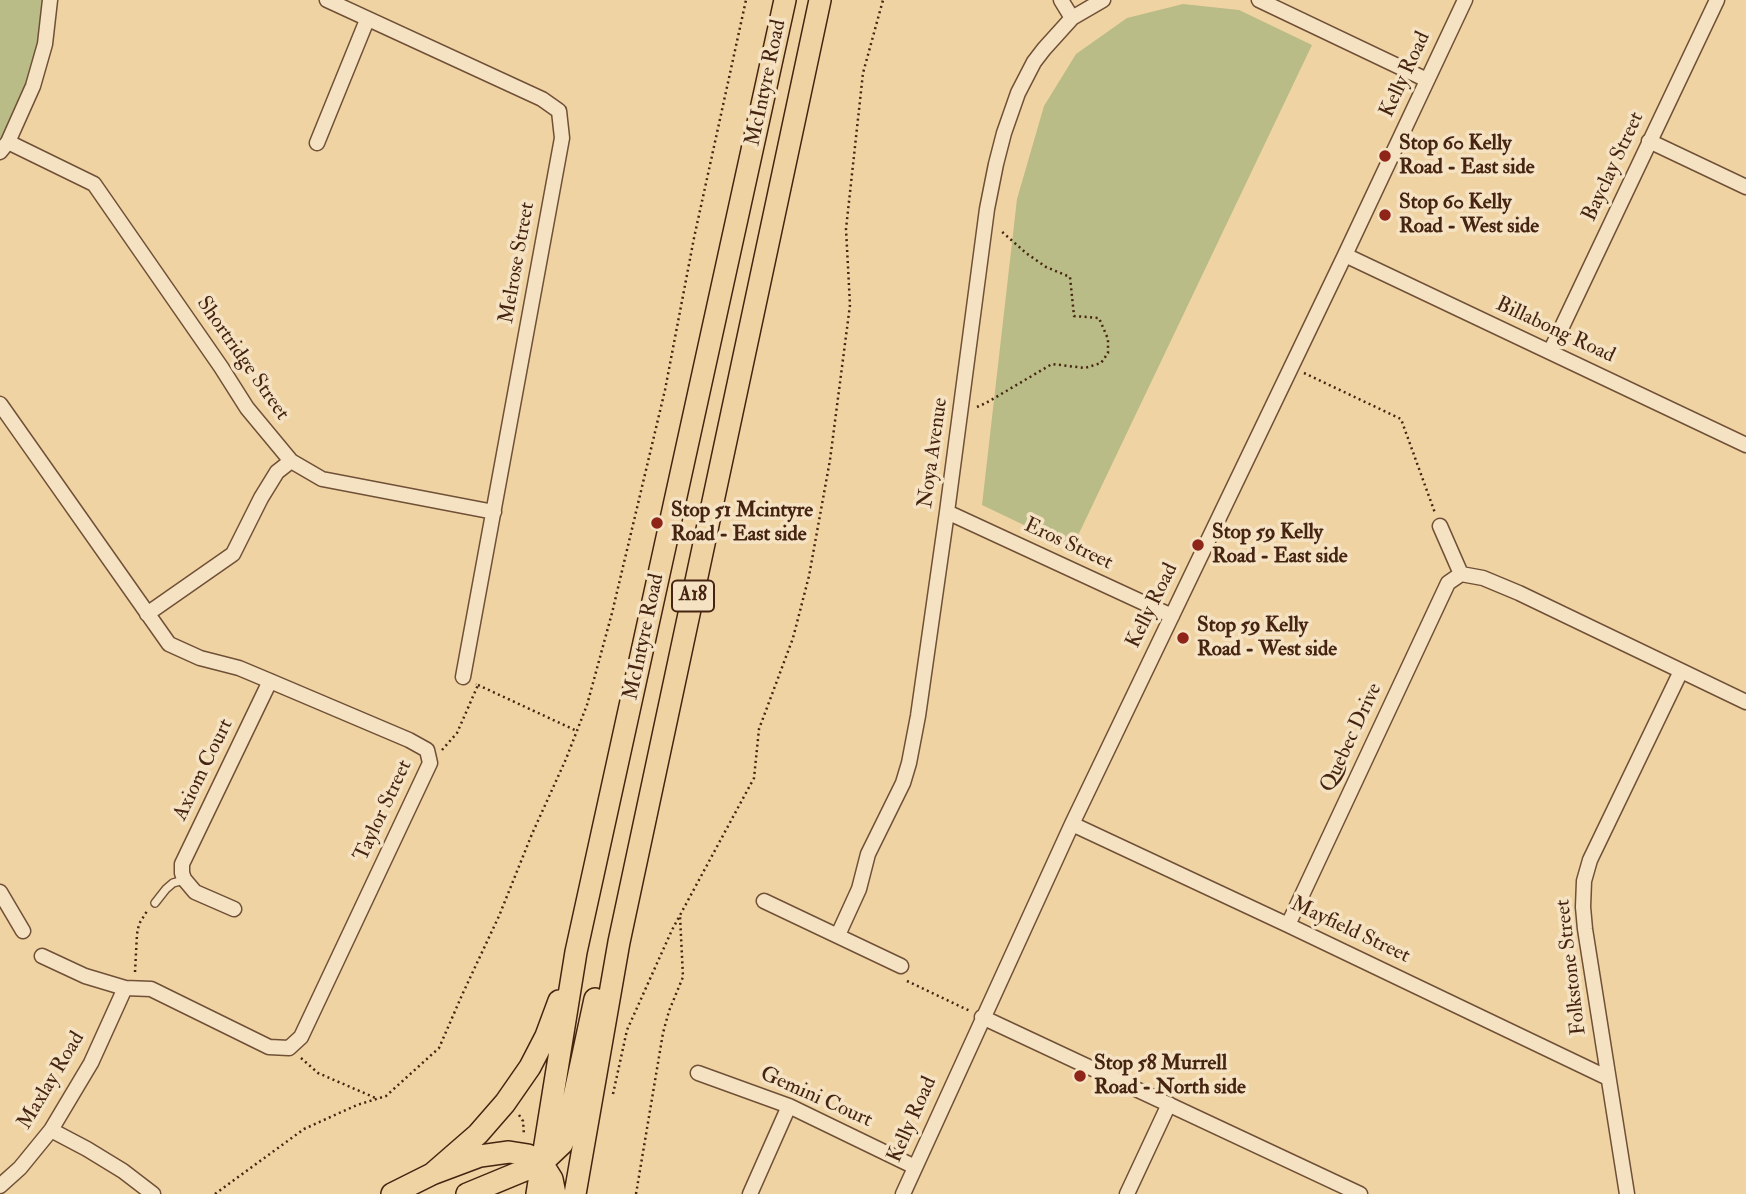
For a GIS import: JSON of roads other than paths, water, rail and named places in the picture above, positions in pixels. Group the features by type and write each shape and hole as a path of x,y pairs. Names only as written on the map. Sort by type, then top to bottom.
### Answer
{"main road":[{"name":"McIntyre Road","path":"537,1194 576,952 785,0"},
{"name":"McIntyre Road","path":"575,1194 619,942 820,0"},
{"path":"467,1194 542,1163 562,1144 596,995 619,942"},
{"path":"432,1174 492,1119 530,1067 546,1036 576,952"},
{"path":"392,1194 432,1174 480,1156 514,1152 528,1155 542,1163 552,1179 555,1194"}],"street":[{"path":"4,147 33,86 45,44 50,0"},
{"name":"Melrose Street","path":"327,0 542,99 559,111 562,138 463,677"},
{"path":"1061,0 1072,18"},
{"name":"Noya Avenue","path":"838,935 859,890 869,854 903,783 909,763 947,512 986,217 1004,133 1018,93 1039,55 1072,18 1103,0"},
{"path":"1259,0 1427,80"},
{"name":"Kelly Road","path":"903,1194 1072,824 1465,0"},
{"name":"Bayclay Street","path":"1550,352 1717,0"},
{"path":"317,143 368,20"},
{"path":"1649,141 1746,187"},
{"name":"Shortridge Street","path":"4,147 94,184 247,408 291,461 322,479 494,512"},
{"name":"Billabong Road","path":"1345,255 1746,445"},
{"name":"Taylor Street","path":"0,404 169,644 200,658 239,668 428,750 430,763 301,1037 289,1048 269,1046 151,989 130,984"},
{"path":"147,614 233,554 277,472 291,461"},
{"name":"Eros Street","path":"947,512 1172,616"},
{"path":"1440,526 1461,574 1483,578 1519,593 1746,702"},
{"name":"Quebec Drive","path":"1288,925 1448,583 1461,574"},
{"name":"Folkstone Street","path":"1627,1194 1585,929 1584,881 1590,860 1681,671"},
{"name":"Axiom Court","path":"184,879 182,864 270,681"},
{"name":"Mayfield Street","path":"1072,824 1608,1079"},
{"path":"184,879 195,892 234,909"},
{"path":"0,892 23,931"},
{"path":"764,901 901,966"},
{"path":"42,956 85,976 130,984"},
{"name":"Maxlay Road","path":"0,1186 20,1168 51,1130 91,1063 130,984"},
{"path":"982,1017 1356,1193"},
{"name":"Gemini Court","path":"698,1073 789,1106 915,1167"},
{"path":"1127,1194 1168,1104"},
{"path":"750,1194 789,1106"},
{"path":"51,1130 123,1171 153,1194"}],"lane":[{"path":"155,903 173,883 184,879"}],"place":[{"name":"Stop 60 Kelly Road - East side","path":"1385,156"},
{"name":"Stop 60 Kelly Road - West side","path":"1385,215"},
{"name":"Stop 51 Mcintyre Road - East side","path":"657,523"},
{"name":"Stop 59 Kelly Road - East side","path":"1198,545"},
{"name":"Stop 59 Kelly Road - West side","path":"1183,638"},
{"name":"Stop 58 Murrell Road - North side","path":"1080,1076"}]}
